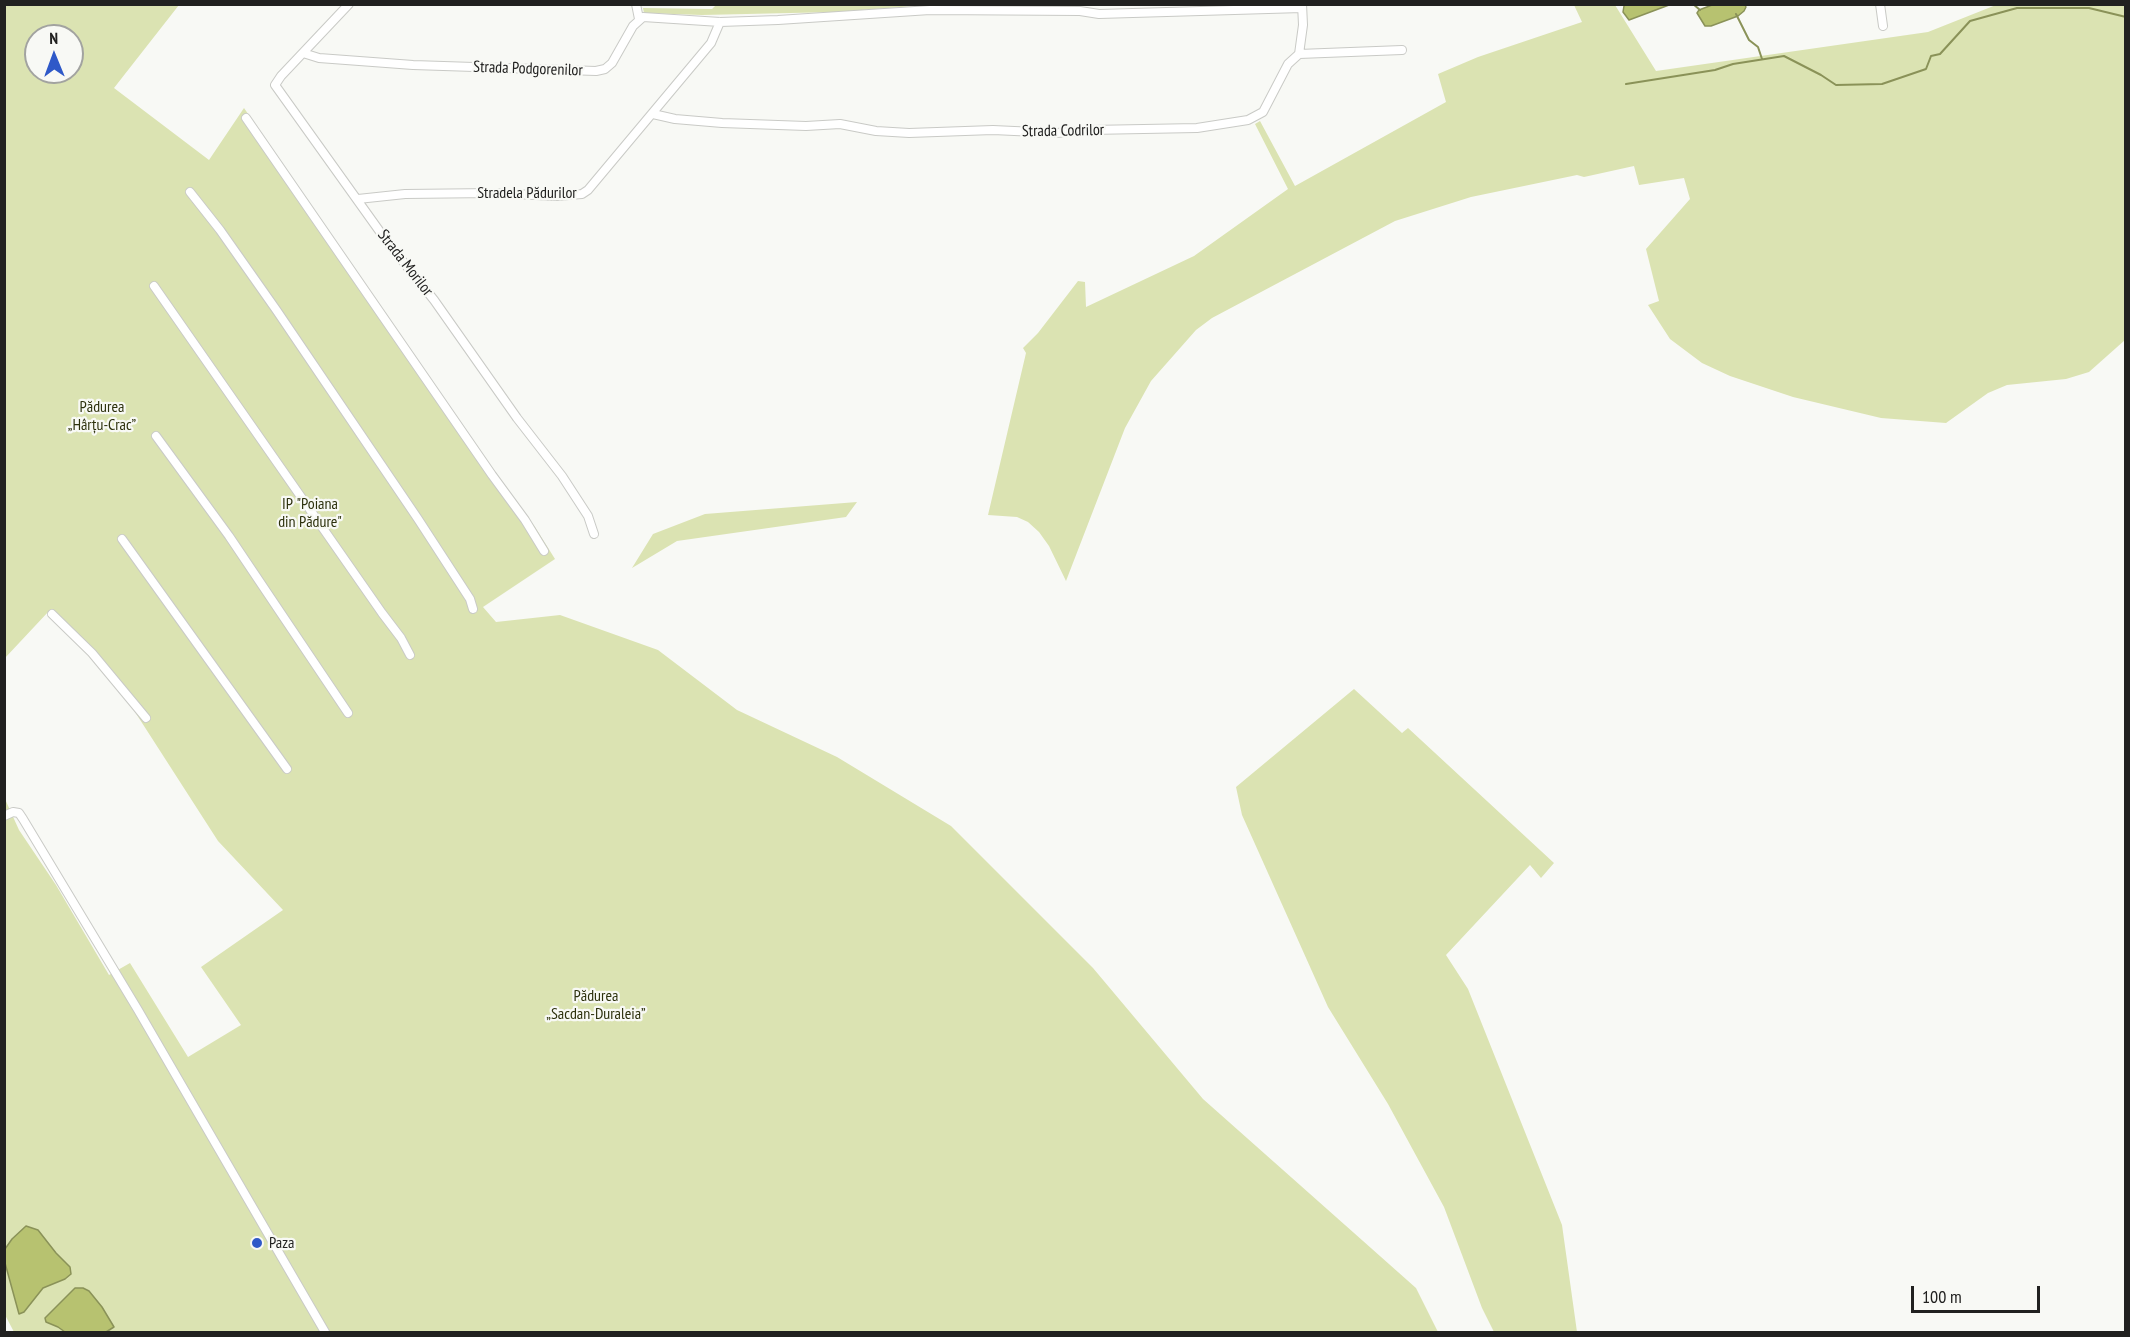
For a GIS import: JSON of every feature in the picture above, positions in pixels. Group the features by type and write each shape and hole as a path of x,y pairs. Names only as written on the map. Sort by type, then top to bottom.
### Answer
{"street":[{"name":"Strada Morilor","path":"350,4 275,85 388,243 434,300 517,418 562,476 588,516 594,534"},
{"path":"636,4 639,19 651,17 720,22 841,17 930,10 1084,8 1098,14 1302,6 1303,25 1299,54 1402,50"},
{"path":"1880,4 1883,26"},
{"name":"Strada Podgorenilor","path":"303,53 319,58 413,65 596,71 605,69 612,63 639,19"},
{"name":"Stradela Pădurilor","path":"358,199 405,194 492,193 556,196 582,194 588,190 653,114 711,43 720,22"},
{"name":"Strada Codrilor","path":"653,114 675,119 722,123 806,126 840,124 901,133 993,130 1057,133 1207,127 1248,120 1263,112 1288,64 1299,54"},
{"path":"246,118 525,520 544,551"},
{"path":"190,192 215,223 277,311 412,510 470,599 473,609"},
{"path":"154,286 381,613 401,638 410,655"},
{"path":"156,436 229,536 348,713"},
{"path":"122,539 287,769"},
{"path":"52,614 92,653 146,718"},
{"path":"4,816 13,812 19,813 23,819 138,1010 325,1332"}],"green space":[{"path":"717,4 1078,5 1078,7 915,6 835,12 702,15 644,13 643,8 712,9"},
{"name":"Pădurea „Sacdan-Duraleia”","path":"5,5 179,5 114,88 209,160 244,108 555,559 483,607 496,622 560,615 658,650 737,710 837,757 951,826 1093,968 1203,1099 1416,1288 1438,1332 14,1332 4,1313 5,799 19,830 56,885 109,975 130,963 188,1057 241,1025 201,967 283,910 218,841 126,698 49,611 5,658"},
{"path":"1574,5 1615,5 1656,71 1928,32 1996,5 2125,5 2125,340 2089,372 2066,379 2007,385 1988,393 1946,423 1881,418 1793,397 1730,376 1702,363 1670,339 1648,305 1659,301 1646,249 1690,199 1684,178 1639,185 1634,166 1584,177 1577,175 1471,197 1395,221 1212,318 1196,330 1151,381 1125,428 1066,581 1049,546 1028,522 1017,517 988,515 1026,353 1023,348 1038,333 1078,281 1085,282 1086,307 1194,256 1288,189 1255,124 1260,121 1295,186 1446,102 1438,74 1478,57 1582,22"},
{"path":"857,502 846,517 677,541 632,568 653,534 705,514"},
{"path":"1354,689 1402,733 1408,728 1554,863 1541,878 1530,865 1446,955 1468,989 1562,1225 1577,1332 1494,1332 1482,1308 1444,1207 1388,1104 1328,1007 1242,815 1236,787"}],"shaded area":[{"path":"1627,4 1669,5 1629,20 1623,12"},
{"path":"1712,5 1745,5 1746,7 1738,16 1705,26 1697,13"},
{"path":"26,1226 38,1230 70,1267 71,1274 43,1288 24,1312 19,1314 5,1263 5,1249"},
{"path":"75,1288 89,1291 114,1327 106,1332 65,1332 46,1322 45,1318"}],"waterway":[{"path":"1693,4 1700,10"},
{"path":"1626,84 1784,56 1836,85 1882,84 1926,69 1931,56 1940,54 1970,21 2017,8 2089,8 2126,17"},
{"path":"1736,14 1749,40 1758,47 1762,59"}],"place":[{"name":"Paza","path":"257,1243"}],"park label":[{"name":"Pădurea „Hârțu-Crac”","path":"102,416"},
{"name":"IP \"Poiana din Pădure\"","path":"310,513"}]}
